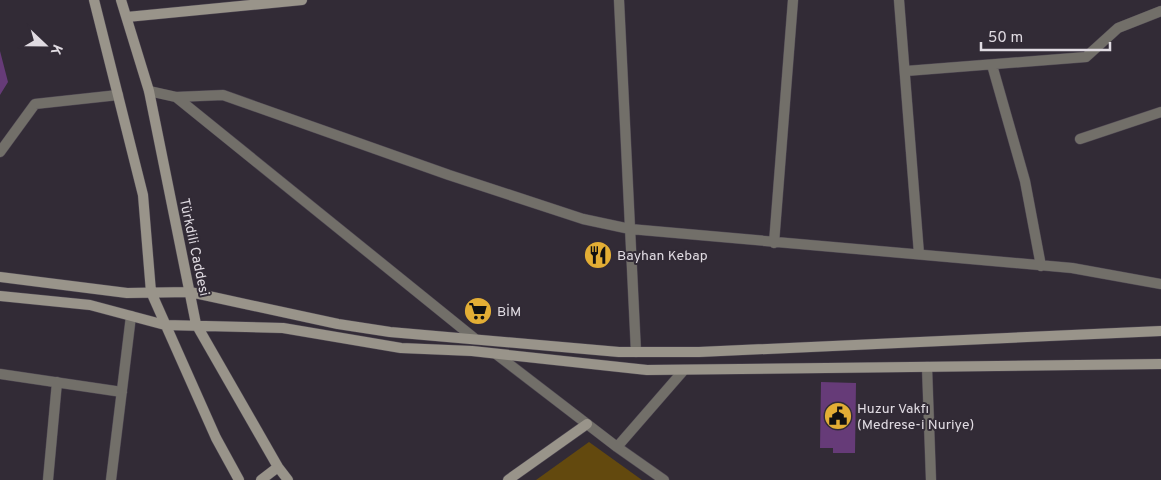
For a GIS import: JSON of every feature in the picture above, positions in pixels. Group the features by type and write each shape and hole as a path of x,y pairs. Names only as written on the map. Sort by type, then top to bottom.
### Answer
{"main road":[{"path":"94,0 143,195 151,292 216,438 239,480"},
{"name":"Türkdili Caddesi","path":"121,0 149,91 196,324 278,468 288,480"},
{"path":"127,17 302,0"},
{"path":"0,277 126,293 190,292 338,324 390,332 636,352 699,352 1161,331"},
{"path":"0,296 90,305 165,325 196,324 283,328 400,348 496,354 647,370 1161,364"},
{"path":"508,480 587,424"},
{"path":"261,480 278,468"}],"street":[{"path":"619,0 636,352"},
{"path":"774,243 793,0"},
{"path":"900,0 919,254"},
{"path":"906,71 1086,57 1118,28 1161,11"},
{"path":"992,65 1025,181 1042,266"},
{"path":"149,91 176,97 223,95 458,178 583,218 630,229 1042,266 1161,284"},
{"path":"0,152 35,104 118,95"},
{"path":"176,97 474,338"},
{"path":"1080,139 1161,112"},
{"path":"111,480 131,316"},
{"path":"496,354 617,447 664,480"},
{"path":"927,367 931,480"},
{"path":"617,447 684,370"},
{"path":"0,374 122,392"},
{"path":"48,480 57,382"}],"shaded area":[{"path":"589,442 642,480 536,480"}],"building":[{"path":"0,51 8,82 0,95"},
{"path":"821,382 856,383 855,453 833,453 833,448 820,448"}],"place":[{"name":"Bayhan Kebap","path":"598,255"},
{"name":"BİM","path":"478,311"},
{"name":"Huzur Vakfı (Medrese-i Nuriye)","path":"838,416"}]}
